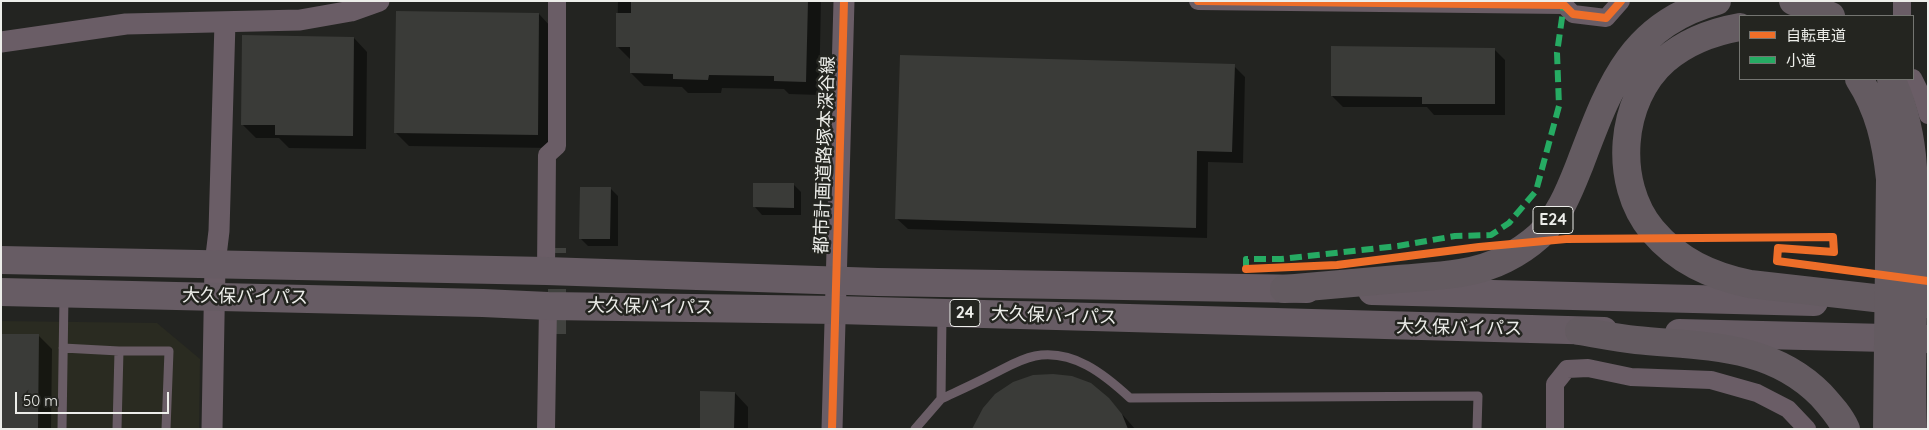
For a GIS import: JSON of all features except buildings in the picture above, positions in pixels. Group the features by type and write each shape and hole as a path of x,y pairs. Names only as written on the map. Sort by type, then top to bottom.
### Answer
{"highway":[{"name":"E24","path":"1284,289 1459,274 1503,260 1522,249 1540,235 1555,217 1567,196 1603,105 1614,81 1629,58 1645,40 1662,26 1686,12 1717,1"},
{"path":"1793,1 1828,15"},
{"path":"1739,27 1720,30 1699,38 1681,48 1664,61 1638,97 1630,118 1626,140 1626,164 1630,187 1650,228 1664,243 1683,258 1704,270 1727,279 1760,285 1928,305"},
{"path":"1860,80 1877,113 1884,134 1890,179 1887,429"},
{"path":"1891,80 1905,114 1914,162 1912,429"},
{"name":"大久保バイパス","path":"1,260 215,264 552,260 837,280 1702,298 1928,305"},
{"name":"大久保バイパス","path":"1,292 548,306 836,310 1928,338"},
{"path":"1579,330 1634,340 1717,347 1743,352 1770,361 1790,370 1812,386 1830,405 1846,429"}],"street":[{"path":"1,42 126,24 300,20 351,11 379,1"},
{"path":"552,260 557,146 557,1"},
{"name":"都市計画道路塚本深谷線","path":"832,429 844,1"},
{"path":"1198,1 1564,5 1573,14 1606,18 1621,1"},
{"path":"1902,1 1902,15"},
{"path":"212,429 215,264 219,231 226,22"},
{"path":"1914,80 1928,115"},
{"path":"552,260 547,155 557,146"},
{"path":"546,429 548,306"},
{"path":"557,334 557,429"},
{"path":"1555,429 1555,384 1567,369 1588,368 1631,377 1710,380 1757,394 1788,410 1807,429"}],"lane":[{"path":"62,429 64,294"},
{"path":"941,399 942,313"},
{"path":"63,348 168,351 166,429"},
{"path":"117,429 119,351"},
{"path":"915,429 941,399 1021,361 1035,356 1053,354 1087,364 1114,383 1130,398 1478,396 1477,429"}],"shaded area":[{"path":"1,321 157,323 200,359 199,429 1,429"}],"tunnel":[{"path":"557,248 557,334"}],"marked path":[{"path":"1246,269 1246,259 1281,259 1398,246 1455,236 1491,235 1509,223 1536,191 1559,106 1557,53 1564,4"}],"cycle path":[{"path":"832,429 844,1"},
{"path":"1198,1 1564,5 1573,14 1606,18 1621,1"},
{"path":"1246,269 1337,265 1479,247 1566,239 1833,237 1834,252 1778,248 1777,261 1928,281"}]}
